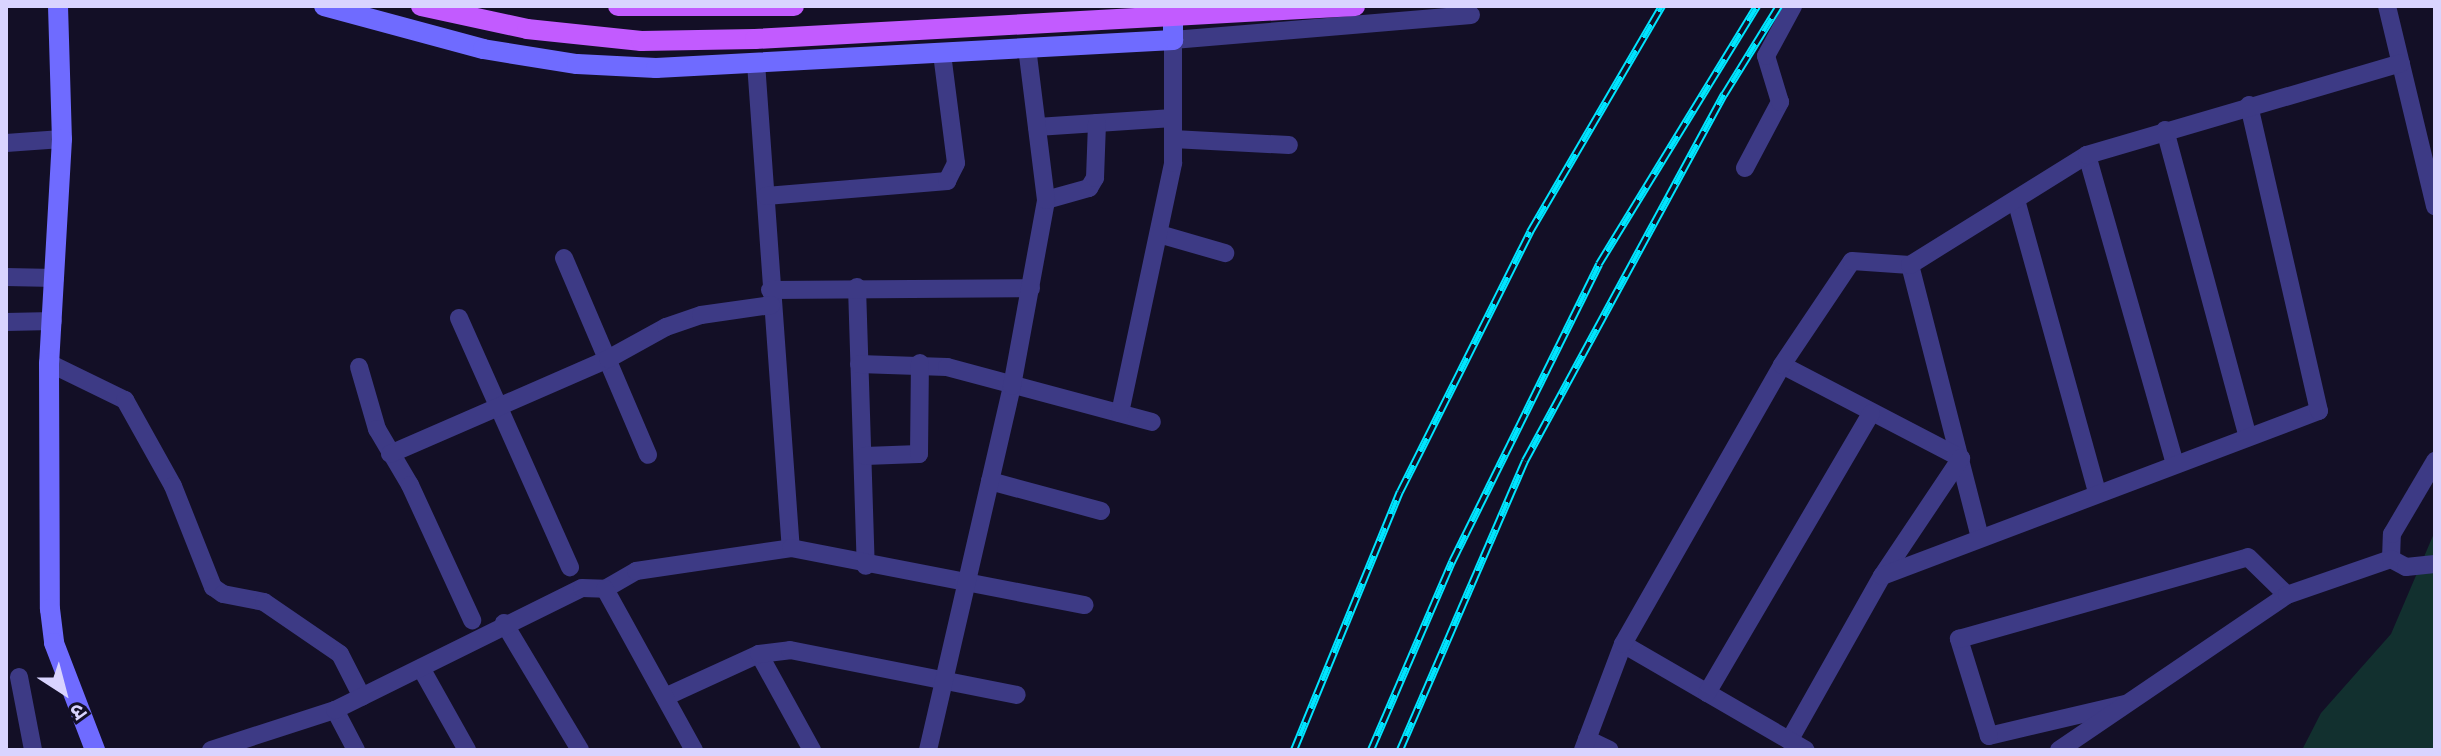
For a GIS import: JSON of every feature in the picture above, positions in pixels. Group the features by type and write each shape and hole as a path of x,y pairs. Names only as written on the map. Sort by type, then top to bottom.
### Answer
{"main road":[{"path":"421,6 527,29 641,41 728,40 1355,6"},
{"path":"618,6 794,6"}],"street":[{"path":"324,6 483,49 577,64 656,68 1173,40 1471,15"},
{"path":"1120,413 1159,234 1173,139 1173,6"},
{"path":"1745,168 1780,102 1766,56 1793,6"},
{"path":"2387,6 2401,63 2427,124 2435,206"},
{"path":"62,9 62,139 49,363 50,609 54,643 95,750"},
{"path":"928,750 1012,386 1046,200 1027,47"},
{"path":"766,196 947,181 956,163 942,53"},
{"path":"756,63 770,297 791,548"},
{"path":"1610,750 1585,744 1623,644 1782,365 1852,261 1910,265 2087,155 2249,105 2401,63"},
{"path":"1882,576 2247,434 2319,411 2249,105"},
{"path":"1037,127 1173,118"},
{"path":"1046,200 1089,188 1095,178 1097,123"},
{"path":"2165,130 2247,434"},
{"path":"6,143 62,139"},
{"path":"1173,139 1289,145"},
{"path":"2087,155 2175,463"},
{"path":"2016,200 2097,493"},
{"path":"1159,234 1225,253"},
{"path":"564,258 648,455"},
{"path":"1910,265 1980,537"},
{"path":"6,277 55,278"},
{"path":"390,454 701,315 770,297 857,287 1031,288"},
{"path":"857,287 865,456 866,566"},
{"path":"459,318 570,567"},
{"path":"6,322 53,321"},
{"path":"49,363 125,400 173,486 213,587 223,594 264,602 340,654 362,697"},
{"path":"859,364 920,363 1152,422"},
{"path":"865,456 919,454 920,363"},
{"path":"1782,365 1871,414 1961,458"},
{"path":"359,367 390,454 410,485 472,620"},
{"path":"1707,693 1871,414"},
{"path":"1789,741 1882,576 1961,458"},
{"path":"2391,559 2392,534 2435,461"},
{"path":"990,481 1101,511"},
{"path":"222,749 335,710 504,623 582,588 605,589 636,571 791,548 866,566 1085,605"},
{"path":"2125,704 1989,736 1959,639 2248,557 2287,595"},
{"path":"2059,750 2287,595 2391,559 2406,567 2435,564"},
{"path":"605,589 694,750"},
{"path":"504,623 580,750"},
{"path":"1623,644 1806,750"},
{"path":"665,697 759,654 790,650 1017,695"},
{"path":"759,654 812,750"},
{"path":"421,668 467,750"},
{"path":"19,677 33,750"},
{"path":"335,710 356,750"}],"green space":[{"path":"2435,531 2435,750 2302,750 2321,713 2391,634"}],"railway":[{"path":"1294,750 1400,492 1530,232 1662,6"},
{"path":"1371,750 1452,562 1599,264 1757,6"},
{"path":"1400,750 1525,461 1724,95 1779,6"}]}
